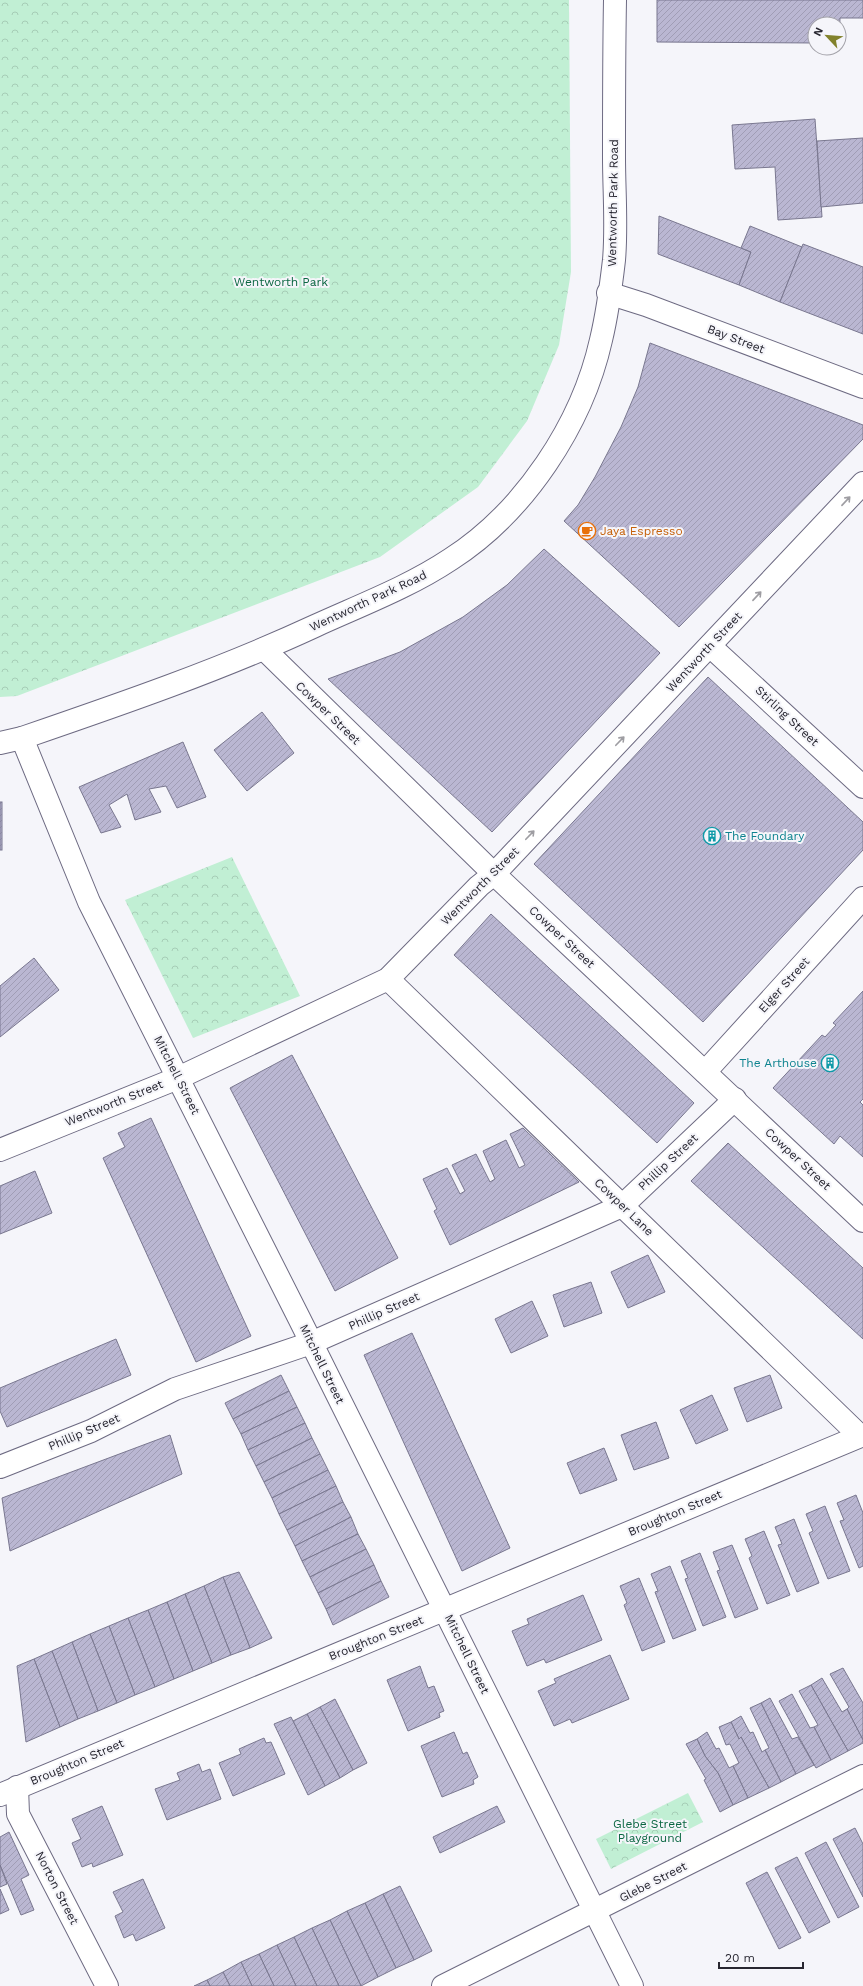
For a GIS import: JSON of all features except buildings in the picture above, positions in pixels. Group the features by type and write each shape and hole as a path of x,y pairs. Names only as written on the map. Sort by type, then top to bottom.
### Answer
{"street":[{"name":"Wentworth Park Road","path":"0,743 22,738 168,688 264,649 412,582 452,559 481,537 506,514 529,488 550,459 582,397 593,369 601,342 614,260 614,0"},
{"name":"Bay Street","path":"608,293 646,305 863,387"},
{"name":"Wentworth Street","path":"0,1150 178,1078 388,979 479,886 494,874 863,483"},
{"name":"Stirling Street","path":"710,646 863,787"},
{"name":"Cowper Street","path":"264,649 494,874 863,1220"},
{"name":"Mitchell Street","path":"22,738 89,902 445,1610 632,1986"},
{"name":"Elger Street","path":"705,1072 863,898"},
{"name":"Cowper Lane","path":"388,979 622,1206 862,1435"},
{"name":"Phillip Street","path":"0,1466 91,1431 175,1389 311,1343 622,1206 734,1099"},
{"name":"Broughton Street","path":"8,1791 862,1435"},
{"name":"Glebe Street","path":"442,1986 863,1776"},
{"name":"Norton Street","path":"8,1791 18,1814 107,1986"}],"green space":[{"name":"Wentworth Park","path":"0,0 569,0 571,272 559,345 527,421 478,487 380,557 17,696 0,697"},
{"path":"232,857 300,996 193,1038 125,900"},
{"name":"Glebe Street Playground","path":"688,1793 703,1822 611,1869 596,1839"}],"place":[{"name":"Jaya Espresso","path":"587,531"},
{"name":"The Foundary","path":"712,836"},
{"name":"The Arthouse","path":"830,1063"}]}
